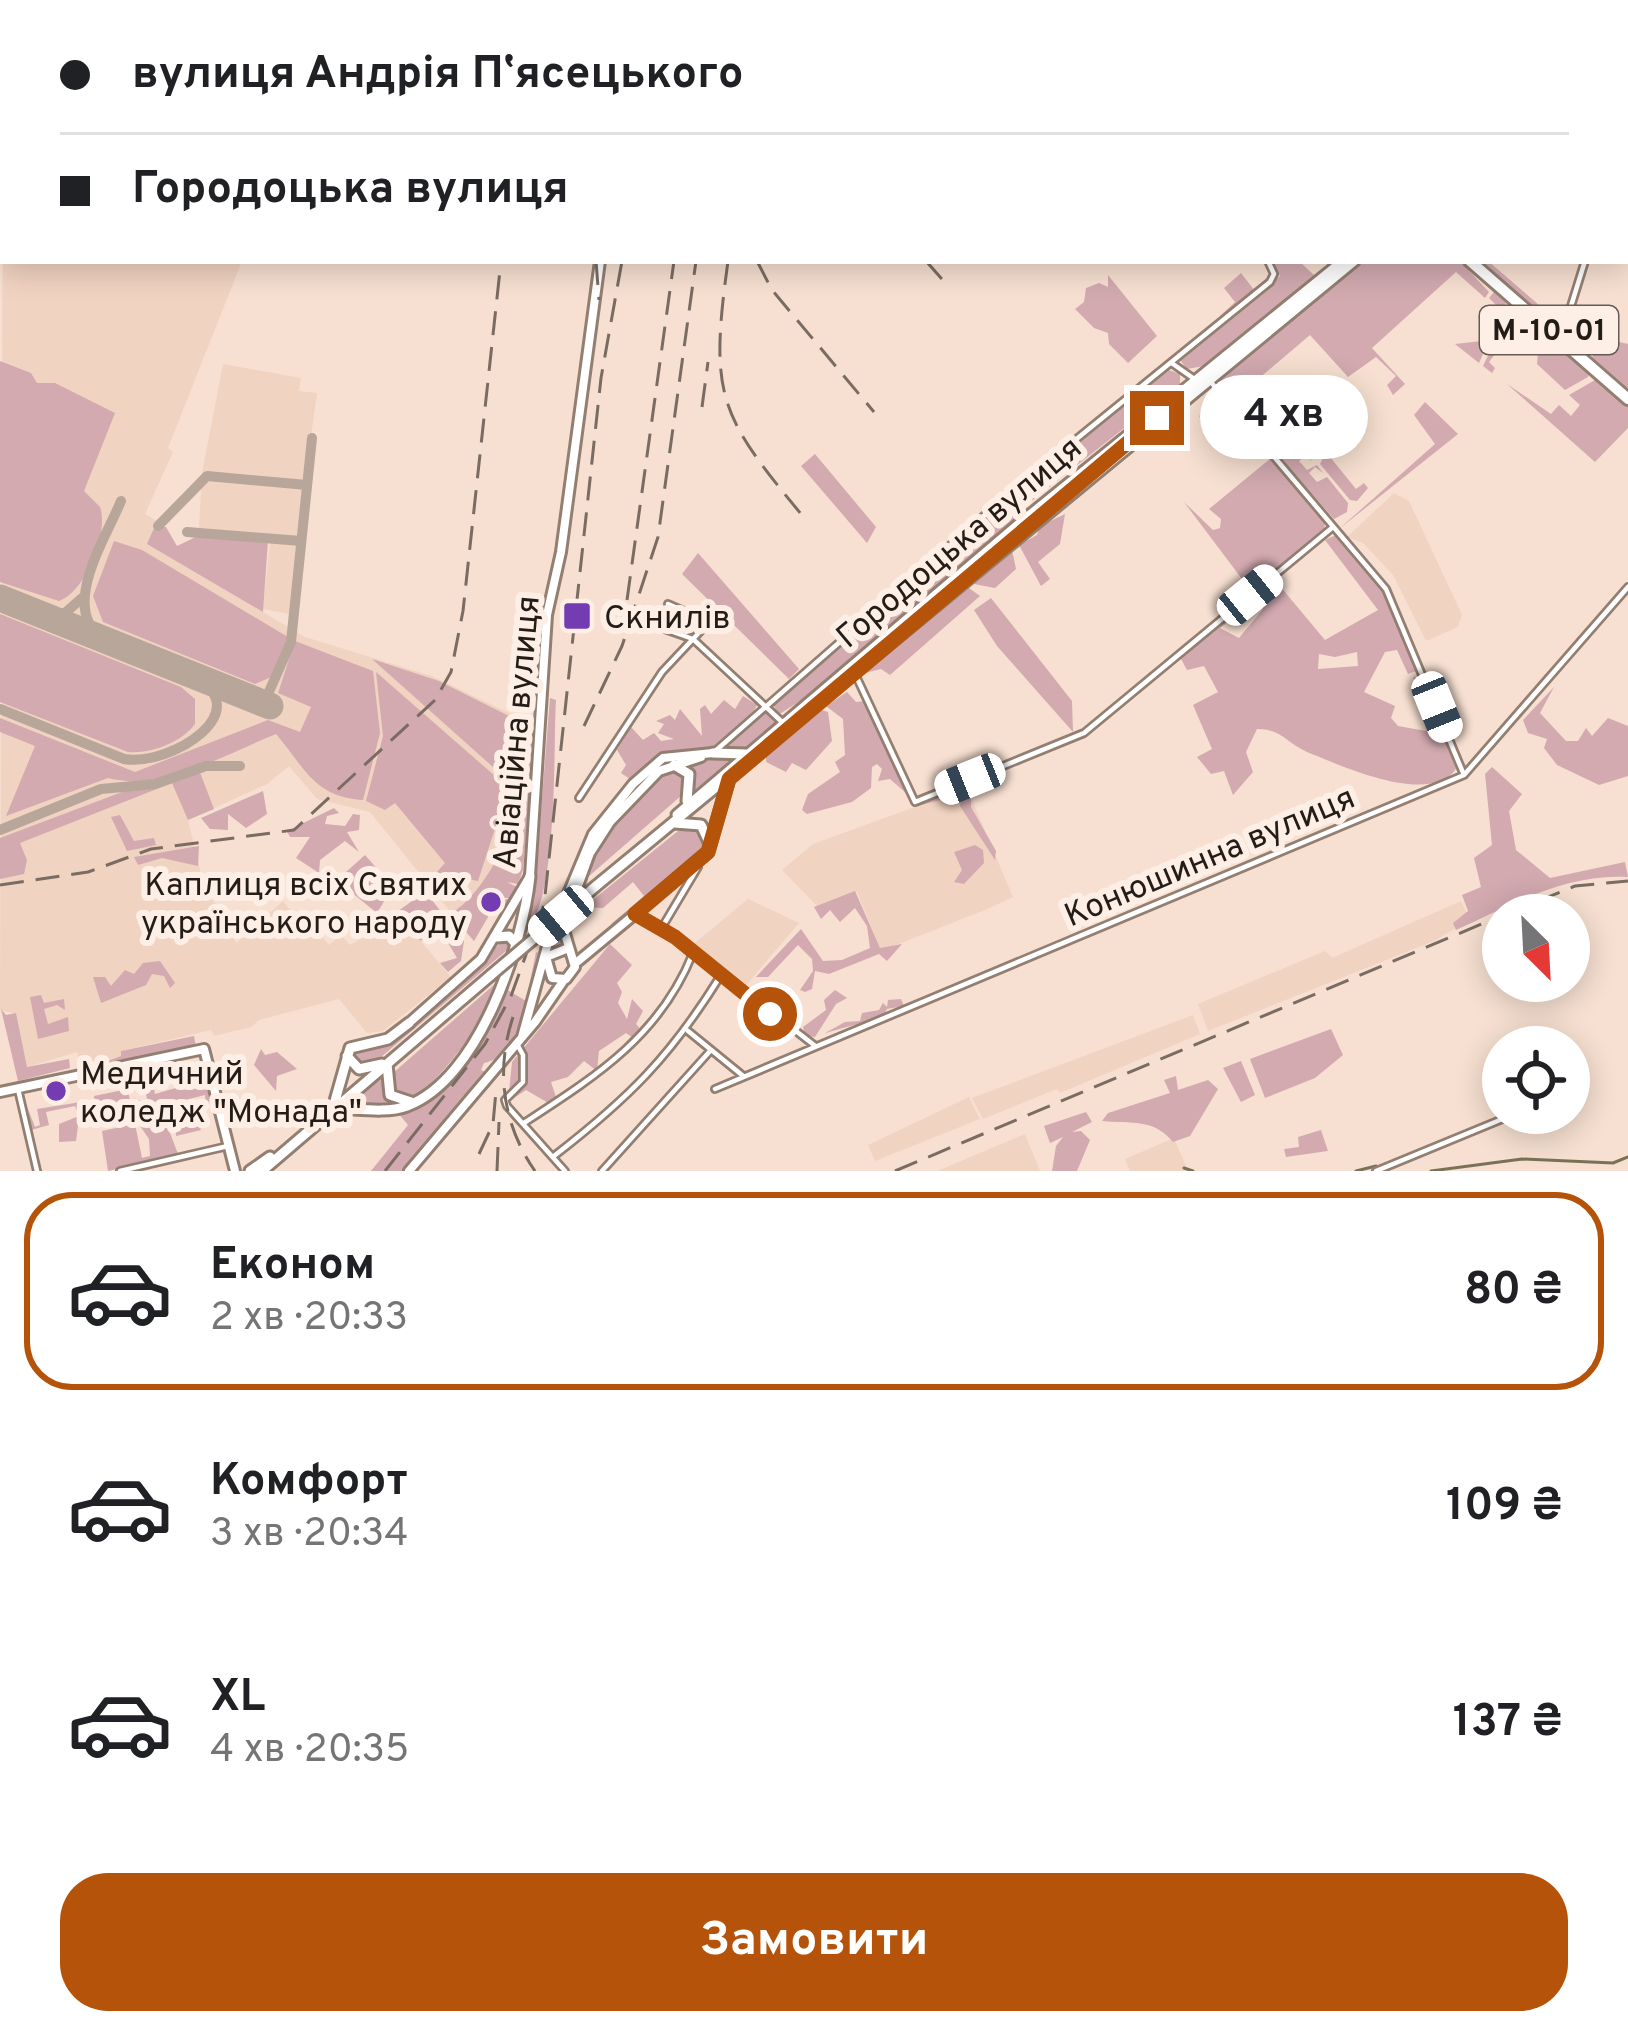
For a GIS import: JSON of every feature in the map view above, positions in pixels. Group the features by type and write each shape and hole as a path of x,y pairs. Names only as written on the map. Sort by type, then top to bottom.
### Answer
{"highway":[{"name":"М-10-01","path":"1473,264 1628,399"}],"main road":[{"name":"Городоцька вулиця","path":"262,1171 729,779 850,670 1339,264"},
{"name":"Городоцька вулиця","path":"1200,379 1350,264"},
{"name":"Городоцька вулиця","path":"670,824 782,722 850,670"},
{"path":"713,753 746,754"},
{"path":"674,765 684,769 692,782 685,806"},
{"path":"635,914 708,852 729,779"},
{"path":"670,824 701,825 710,836 708,852"},
{"path":"409,1023 388,1040 356,1043 347,1056 333,1108 395,1109 416,1101 454,1066 492,1012 518,946 530,876"},
{"path":"497,937 508,936 518,946"},
{"path":"347,1056 359,1069 387,1063 390,1095 400,1102 416,1101"},
{"name":"Городоцька вулиця","path":"250,1171 280,1152"}],"street":[{"name":"Авіаційна вулиця","path":"409,1023 466,975 497,937 530,876 547,616 560,561 600,264"},
{"path":"576,963 563,927 590,853 638,790 674,765 713,753 1010,493 1270,282 1274,274 1269,264"},
{"path":"1561,340 1584,264"},
{"path":"1171,362 1200,379 1333,526 1390,597 1464,775"},
{"path":"1010,493 1028,522"},
{"path":"850,670 915,802 1084,734 1333,526"},
{"name":"Конюшинна вулиця","path":"716,1088 1464,775 1529,708 1628,587"},
{"path":"579,798 652,685 710,622 668,604"},
{"path":"625,615 693,639 782,722"},
{"path":"566,1171 505,1100 523,1082 520,1041 575,869 604,819 663,758 713,753"},
{"path":"662,929 698,867"},
{"path":"409,1171 520,1041 584,953 635,914 662,929 814,1045"},
{"path":"544,961 552,950 584,953"},
{"path":"524,1124 634,1046 664,1009 693,953"},
{"path":"544,961 552,978 566,979"},
{"path":"554,1156 608,1114 688,1031 721,975"},
{"path":"688,1031 742,1076"},
{"path":"0,1091 204,1049 235,1171"},
{"path":"602,1171 711,1050"},
{"path":"17,1088 37,1171"},
{"path":"1376,1171 1482,1127"},
{"path":"121,1171 228,1146"}],"shaded area":[{"path":"3,264 241,264 168,448 173,452 145,514 157,521 148,544 305,637 432,676 536,726 523,853 499,895 483,898 488,917 474,941 370,812 317,799 289,766 267,784 188,820 207,898 214,901 236,943 283,901 313,938 320,934 329,945 341,935 350,945 399,915 451,977 383,1031 367,1033 339,999 259,1020 251,1027 214,1036 211,1030 121,1051 122,1056 93,1062 91,1057 81,1064 77,1052 27,1067 16,1014 0,1010"},
{"path":"1273,264 1302,264 1314,275 1204,366 1187,369 1180,360 1280,276"},
{"path":"1359,264 1463,264 1489,292 1485,298 1456,272 1372,348 1405,384 1393,395 1387,385 1396,376 1376,357 1348,377 1310,335 1251,385 1249,399 1270,425 1260,434 1219,386 1219,371 1224,377 1255,345"},
{"path":"1483,264 1491,264 1554,318 1567,311 1564,319 1551,323"},
{"path":"1241,273 1255,291 1220,316 1235,302 1224,288"},
{"path":"1108,275 1157,336 1128,363 1109,344 1108,333 1094,328 1075,309 1084,302 1086,288 1099,283 1108,287"},
{"path":"1494,292 1506,303 1491,337 1478,317 1497,306 1489,298"},
{"path":"1511,308 1530,327 1531,344 1510,334 1489,362 1495,368 1492,373 1483,366"},
{"path":"1540,331 1588,377 1565,390 1537,364"},
{"path":"1607,339 1628,344 1628,391 1575,346 1592,357"},
{"path":"1489,340 1479,363 1455,344"},
{"path":"0,361 31,373 37,383 55,383 115,413 84,491 100,507 98,546 78,586 59,601 0,582"},
{"path":"223,364 301,378 299,391 317,393 297,537 199,528 202,473"},
{"path":"1169,370 1180,374 1180,384 1024,507 1016,492"},
{"path":"1595,380 1628,407 1628,428 1595,462 1507,384 1551,414 1559,405 1571,416 1580,405 1569,395"},
{"path":"1220,400 1241,422 1216,443 1233,424 1223,412 1206,426 1199,416"},
{"path":"1425,402 1458,434 1339,529 1435,444 1414,415"},
{"path":"1275,433 1292,451 1301,449 1312,461 1305,456 1299,461 1307,470 1317,465 1323,473 1315,467 1309,473 1317,482 1327,477 1348,503 1347,512 1334,519 1267,443"},
{"path":"1326,452 1356,489 1364,483 1368,488 1357,501 1350,500 1320,464"},
{"path":"815,454 876,527 867,543 801,466"},
{"path":"1271,458 1325,523 1324,530 1251,591 1184,502 1213,530 1220,528 1221,519 1209,509"},
{"path":"1394,493 1409,501 1462,615 1458,627 1426,641 1393,575 1363,543 1347,537"},
{"path":"1005,506 1015,514 1013,524 819,689 778,715 772,702 960,538"},
{"path":"1065,514 1060,544 1038,562 1050,579 1041,586 1019,545 1037,535 1040,526"},
{"path":"155,526 166,527 177,546 204,533 268,540 263,612 147,544"},
{"path":"1336,535 1389,600 1416,671 1408,674 1397,650 1385,652 1364,692 1395,706 1391,718 1398,726 1426,731 1434,723 1413,677 1421,678 1456,769 1443,780 1426,784 1384,780 1307,752 1272,731 1257,729 1246,752 1253,772 1233,795 1224,771 1211,774 1197,757 1212,749 1193,705 1218,692 1204,666 1187,670 1180,657 1239,608 1242,612 1220,628 1239,638 1263,609 1256,594 1274,579 1325,640 1378,610 1325,540","holes":["1357,652 1358,666 1318,669 1319,654 1335,657"]},
{"path":"114,541 142,550 288,637 276,675 255,684 103,622 93,596"},
{"path":"270,542 296,545 289,614 263,609"},
{"path":"1012,550 1016,569 995,588 974,584"},
{"path":"698,553 799,669 789,679 682,574"},
{"path":"969,588 980,596 890,675 881,669 861,674"},
{"path":"991,598 1072,701 1073,732 997,646 974,610"},
{"path":"0,614 181,687 195,699 195,724 165,746 128,752 0,702"},
{"path":"295,641 373,671 380,733 363,800 322,787 276,734 172,776 129,781 108,778 6,816 35,746 0,732 0,718 135,772 268,720 300,732 311,707 278,693"},
{"path":"372,659 439,681 535,729 523,870 518,884 507,882 517,887 507,911 498,902 510,898 484,898 488,917 474,941 450,914 476,891 498,856 512,818 512,784"},
{"path":"376,672 503,783 504,801 478,881 436,873 445,863 395,803 385,810 366,801 383,736"},
{"path":"1554,687 1540,713 1566,741 1578,741 1586,728 1592,736 1608,718 1628,726 1628,776 1599,785 1557,765 1544,748 1547,739 1528,733 1523,720"},
{"path":"847,692 856,702 865,701 906,793 890,779 878,781 882,769 877,764 872,767 871,788 852,802 807,814 802,810 808,794 840,772 835,762 845,755 843,719 826,706"},
{"path":"743,696 757,705 748,720 723,741 665,766 636,788 581,869 595,835 650,769 630,779 621,773 626,765 617,750 631,727 643,740 654,733 661,741 674,739 658,733 664,724 656,721 670,715 675,720 680,709 702,736 700,709 705,705 711,714 724,700 735,709"},
{"path":"550,698 556,700 549,859 535,916 524,932 536,875"},
{"path":"764,710 776,722 741,752 718,751"},
{"path":"822,710 828,712 832,741 806,770 792,763 786,772 766,762 766,753"},
{"path":"712,755 741,756 694,795 693,776 682,765"},
{"path":"1492,767 1522,794 1509,811 1516,850 1550,878 1625,862 1628,877 1583,880 1537,894 1482,894 1482,918 1456,930 1453,923 1468,911 1462,895 1481,887 1474,858 1492,845 1485,774"},
{"path":"669,768 686,774 690,788 580,884 616,819"},
{"path":"199,770 214,809 188,820 172,783 20,843 27,860 24,874 0,879 0,838 130,789"},
{"path":"971,784 971,807 996,851 995,860 960,806 962,794 918,806"},
{"path":"967,788 1013,897 985,910 881,951 857,892 817,906 782,870 813,844"},
{"path":"263,791 267,814 246,828 228,814 228,830 210,829 201,818"},
{"path":"334,808 339,813 327,816 325,824 345,826 353,814 360,815 359,830 347,832 359,852 345,841 320,860 319,873 296,858 310,837 290,837 287,831"},
{"path":"120,815 134,841 154,838 156,845 127,851 111,817"},
{"path":"683,827 703,830 706,849 616,927 611,924 644,896 633,882 603,908 584,907"},
{"path":"975,845 983,850 984,863 964,884 954,882 962,870 954,852"},
{"path":"199,846 198,866 162,858 138,865 134,857"},
{"path":"365,855 402,897 386,898 377,913 351,892 346,872"},
{"path":"855,891 880,948 902,944 887,961 879,954 829,974 815,971 812,989 805,992 800,990 813,971 812,959 798,945 768,977 756,977 801,929 823,961 842,960 870,948 867,926 855,908 840,922 830,910 821,919 814,907"},
{"path":"422,894 428,895 464,941 461,961 448,972 440,963 457,958 429,911 418,922 426,934 421,941 396,920 398,911"},
{"path":"748,899 799,923 743,989 690,947"},
{"path":"1461,901 1470,920 1434,941 1208,1031 1198,1004 1325,951 1332,958"},
{"path":"565,909 562,945 550,947"},
{"path":"505,939 513,945 374,1063 361,1068 352,1059 354,1048 393,1040"},
{"path":"610,944 632,965 617,983 622,992 618,1003 627,1019 632,999 643,1011 636,1024 642,1031 636,1040 626,1033 599,1051 597,1071 584,1061 568,1077 551,1082 557,1100 550,1104 526,1090 508,1102 512,1062"},
{"path":"536,952 541,954 530,1002 510,1047 484,1063 481,1070 488,1073 405,1171 371,1171 408,1125 399,1114 449,1080 476,1045 506,989 526,1001"},
{"path":"160,961 175,983 170,988 164,976 152,974 146,985 101,1003 93,977 105,977 111,986 125,970 134,974 143,963"},
{"path":"504,976 486,1011 443,1071 415,1099 392,1094 393,1073"},
{"path":"835,990 847,998 836,1004 815,1037 805,1036 803,1027 826,1010 824,1000"},
{"path":"41,995 44,1003 64,999 65,1010 57,1005 44,1009 48,1024 68,1017 69,1031 38,1039 30,997"},
{"path":"901,999 904,1006 887,1009 883,1017 825,1033 845,1022 860,1021 862,1013 879,1010 883,1003 887,1007 888,1000"},
{"path":"1,1009 6,1015 16,1013 27,1067 69,1059 70,1068 18,1081"},
{"path":"1193,1015 1200,1034 1060,1093 1057,1089 983,1119 972,1098"},
{"path":"1331,1029 1343,1055 1315,1078 1265,1098 1250,1059"},
{"path":"194,1036 196,1047 101,1063 121,1056 121,1051"},
{"path":"261,1049 265,1055 277,1052 297,1069 277,1076 276,1091 254,1065"},
{"path":"1241,1061 1255,1095 1241,1102 1223,1068"},
{"path":"157,1064 149,1066 157,1066 159,1075 152,1077 155,1094 207,1079 211,1104 206,1105 205,1095 150,1109 157,1119 166,1112 170,1117 167,1125 178,1154 108,1171 102,1131 135,1124 142,1158 150,1156 149,1139 138,1123 147,1120 131,1093 136,1101 147,1099 142,1071 135,1068"},
{"path":"383,1075 390,1099 399,1104 346,1105"},
{"path":"1176,1076 1178,1090 1208,1080 1218,1089 1190,1136 1173,1142 1150,1126 1102,1121 1108,1113 1170,1093 1164,1080"},
{"path":"128,1089 133,1120 100,1127 94,1096"},
{"path":"969,1097 980,1119 875,1161 868,1145"},
{"path":"81,1102 84,1117 79,1118 76,1141 59,1142 59,1124 79,1116 75,1106 46,1112 49,1125 31,1130 28,1109 35,1127 40,1125 37,1109"},
{"path":"191,1106 201,1130 176,1136 175,1114 168,1111 176,1114"},
{"path":"1086,1112 1092,1122 1072,1132 1081,1131 1090,1140 1077,1171 1052,1171 1056,1146 1063,1137 1050,1143 1044,1126"},
{"path":"1321,1130 1328,1151 1286,1157 1284,1149 1299,1147 1298,1137"},
{"path":"1025,1134 1040,1171 937,1171"},
{"path":"1174,1138 1188,1171 1130,1171 1125,1159"}],"waterway":[{"path":"1431,1171 1522,1159 1613,1163 1628,1157"},
{"path":"1356,1171 1376,1166"},
{"path":"1184,1168 1193,1171"}],"taxiway":[{"path":"264,703 291,642 312,438"},
{"path":"158,526 207,476 307,485"},
{"path":"106,641 92,628 85,612 85,594 96,555 121,501"},
{"path":"187,532 301,541"},
{"path":"40,614 65,613 82,598"},
{"path":"0,709 124,759 143,759 184,745 213,719 217,704 210,688 189,674"},
{"path":"0,830 101,789 155,784 206,766 240,766"}],"runway":[{"path":"0,598 270,706"}],"railway":[{"path":"0,885 88,872 151,849 294,830 435,700 451,672 463,611 501,264"},
{"path":"596,264 599,300"},
{"path":"385,1171 485,1044 511,996 544,905 601,378 621,264"},
{"path":"627,600 674,264"},
{"path":"584,726 622,646 658,537 696,264"},
{"path":"728,264 720,344 727,402 754,454 806,520"},
{"path":"759,264 772,290 874,412"},
{"path":"929,264 948,286"},
{"path":"702,407 708,362"},
{"path":"1555,894 1575,886 1628,881"},
{"path":"895,1171 1482,924"},
{"path":"513,1017 504,1057 505,1097 516,1135 535,1171"},
{"path":"479,1154 493,1124 496,1091"},
{"path":"497,1171 499,1122"}],"place":[{"name":"Скнилів","path":"577,616"},
{"name":"Каплиця всіх Святих українського народу","path":"491,902"},
{"name":"Медичний коледж \"Монада\"","path":"56,1091"}],"route":[{"path":"770,1014 675,937 635,914 708,852 717,835 729,779 1157,418"}]}
